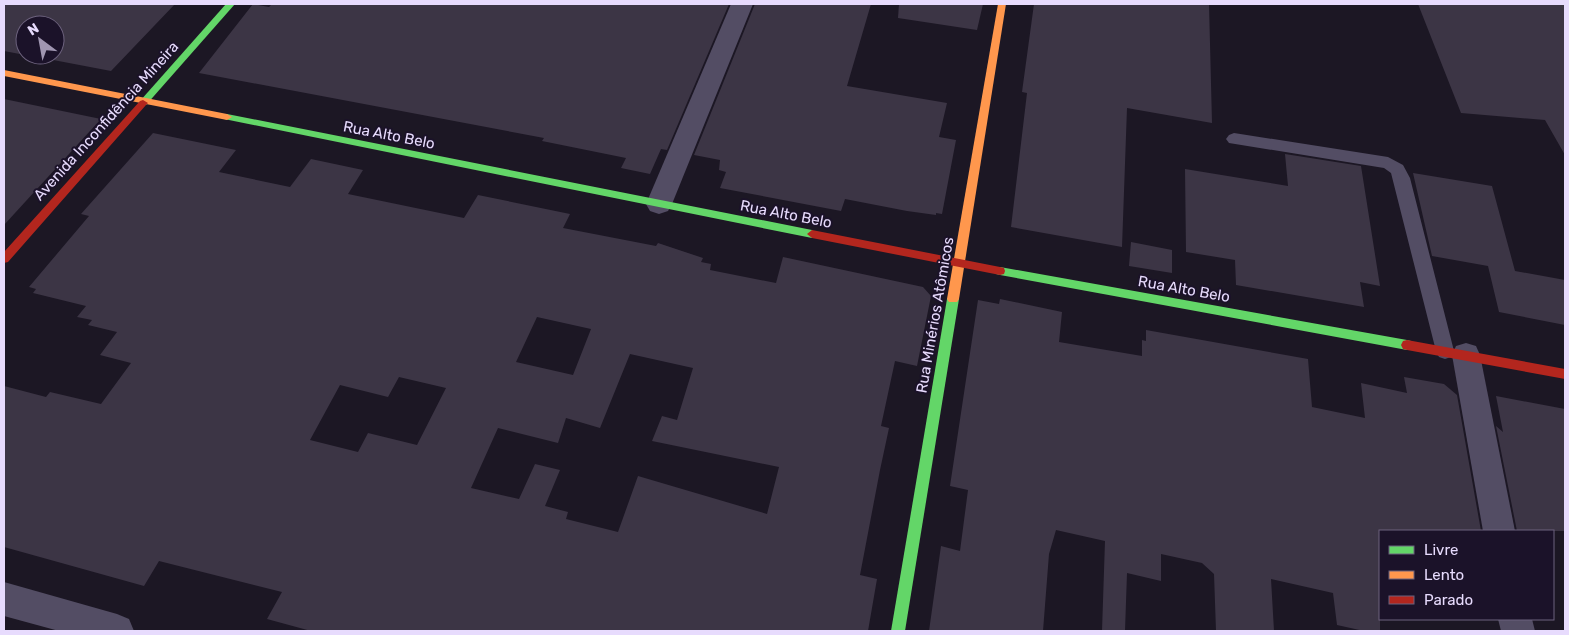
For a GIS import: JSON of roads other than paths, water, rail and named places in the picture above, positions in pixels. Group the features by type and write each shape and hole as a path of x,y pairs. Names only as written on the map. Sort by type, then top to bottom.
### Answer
{"street":[{"name":"Avenida Inconfidência Mineira","path":"4,259 230,4"},
{"path":"659,204 742,4"},
{"name":"Rua Minérios Atômicos","path":"898,631 1002,4"},
{"name":"Rua Alto Belo","path":"4,73 959,263 1565,374"},
{"path":"1455,353 1499,530"},
{"path":"4,600 117,631"}],"lane":[{"path":"1234,139 1388,163 1397,169 1402,178 1455,353"}]}
